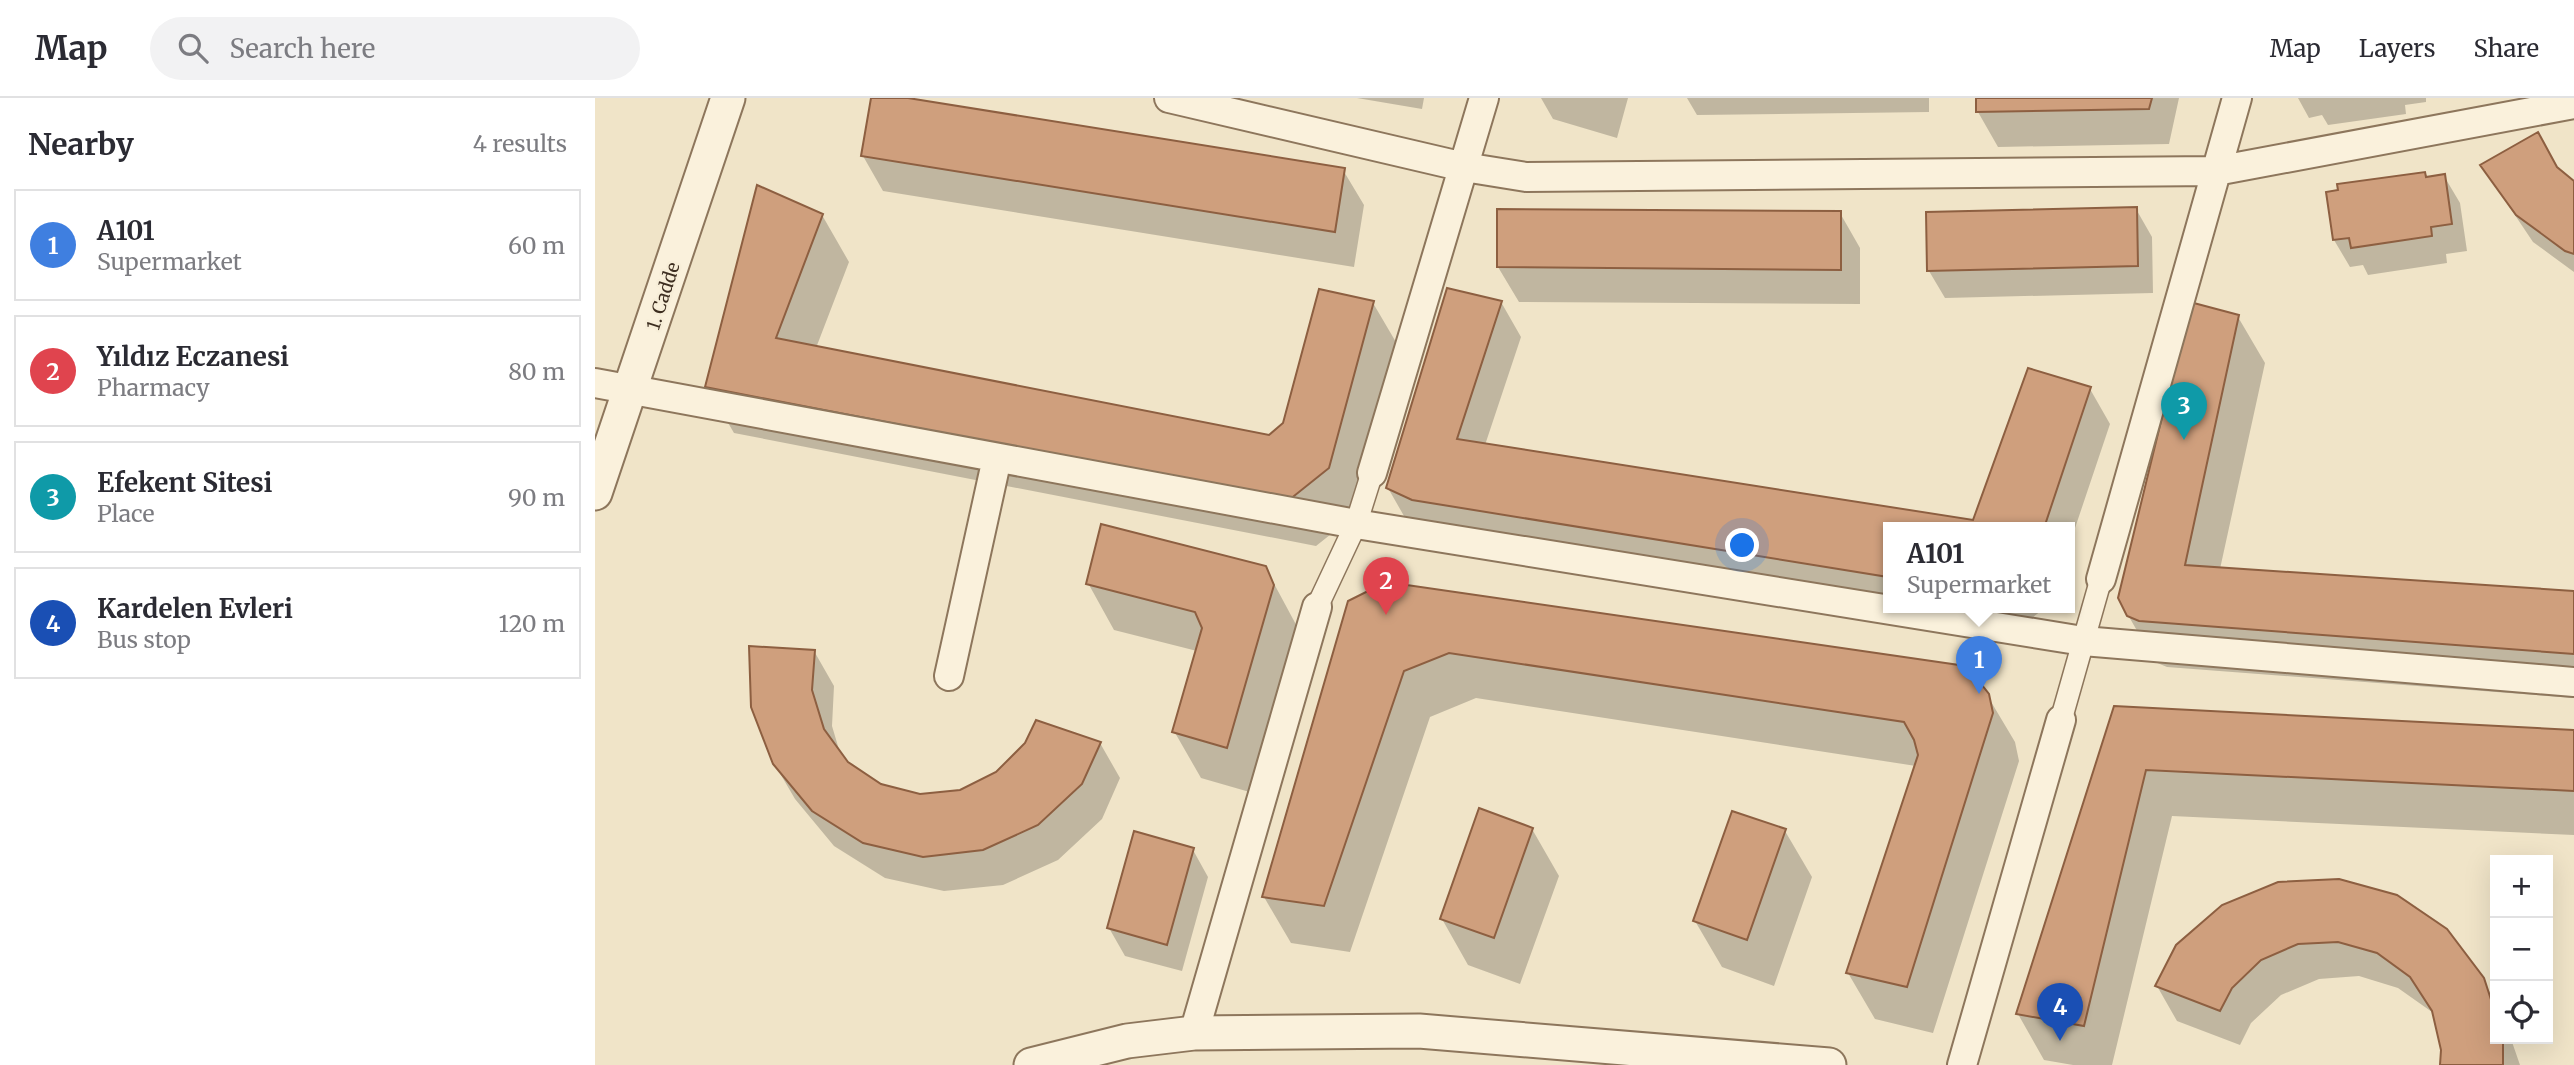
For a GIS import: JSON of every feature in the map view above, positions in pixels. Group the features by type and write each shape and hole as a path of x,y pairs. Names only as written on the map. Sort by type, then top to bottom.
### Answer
{"street":[{"name":"1. Cadde","path":"595,493 728,98"},
{"path":"1169,98 1464,167 1526,177 2216,171 2574,104"},
{"path":"1194,1033 1317,607 1356,524 1484,98"},
{"path":"1962,1065 2237,98"},
{"path":"595,383 1356,524 1883,609"},
{"path":"949,676 997,458"},
{"path":"1909,613 2083,641 2574,682"},
{"path":"1031,1065 1127,1041 1194,1033 1419,1031 1829,1065"}],"building":[{"path":"871,98 908,98 1345,168 1335,232 861,156"},
{"path":"1976,98 2152,98 2149,109 1976,112"},
{"path":"2538,132 2557,167 2574,181 2574,254 2565,251 2516,215 2480,165"},
{"path":"2425,172 2426,177 2445,174 2452,224 2431,227 2432,236 2351,248 2349,238 2333,240 2326,192 2338,190 2337,184"},
{"path":"757,185 823,214 776,338 1269,435 1283,423 1319,289 1374,301 1329,468 1289,500 705,387"},
{"path":"2137,207 2138,266 1927,271 1926,212"},
{"path":"1497,209 1841,211 1841,270 1497,267"},
{"path":"1447,288 1502,301 1457,439 1973,520 2028,368 2091,387 2046,522 1883,522 1883,576 1412,500 1386,488"},
{"path":"2190,302 2239,315 2185,565 2574,591 2574,654 2139,621 2127,616 2118,598"},
{"path":"1101,524 1266,566 1274,585 1227,748 1172,732 1202,628 1195,612 1086,584"},
{"path":"1386,582 1959,665 1974,675 1989,694 1993,713 1907,987 1846,973 1918,755 1914,740 1904,722 1449,653 1404,671 1324,906 1262,897 1348,601"},
{"path":"749,646 815,650 812,690 824,729 848,762 881,784 920,794 960,790 996,772 1025,743 1036,720 1101,742 1082,784 1038,825 983,850 923,857 863,843 812,811 773,764 751,707"},
{"path":"2114,706 2574,730 2574,791 2146,770 2084,1026 2016,1014"},
{"path":"1479,808 1533,828 1494,938 1440,919"},
{"path":"1732,811 1786,829 1747,940 1693,921"},
{"path":"1134,831 1194,848 1167,945 1107,928"},
{"path":"2339,879 2397,895 2447,929 2484,978 2490,997 2490,1044 2503,1044 2503,1065 2440,1065 2441,1050 2432,1011 2410,977 2377,953 2338,942 2298,944 2261,960 2232,988 2220,1011 2155,986 2176,945 2222,905 2278,882"}],"place":[{"name":"Efekent Sitesi","path":"2184,440"},
{"name":"Yıldız Eczanesi","path":"1386,615"},
{"name":"A101","path":"1979,694"},
{"name":"Kardelen Evleri","path":"2060,1041"}]}
